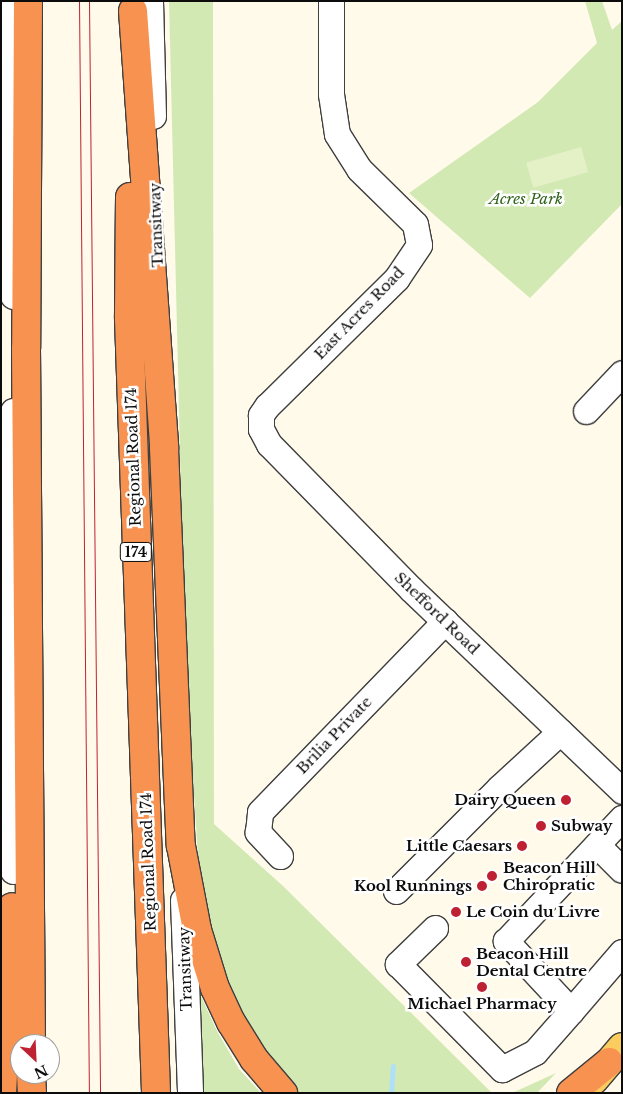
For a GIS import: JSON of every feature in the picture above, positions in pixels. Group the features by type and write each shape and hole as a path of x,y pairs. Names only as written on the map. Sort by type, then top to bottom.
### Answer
{"highway":[{"path":"28,1 28,684 31,1034"},
{"path":"137,4 164,448 181,846 197,930 215,988 231,1022 254,1059 283,1093"},
{"name":"Regional Road 174","path":"137,4 129,319 156,1093"},
{"path":"2,1093 11,952 13,871 28,684"},
{"path":"571,1093 615,1054"}],"main road":[{"path":"584,1093 615,1054"}],"street":[{"path":"12,1 13,871"},
{"name":"East Acres Road","path":"261,429 261,415 267,406 397,278 419,245 415,224 359,169 337,134 331,94 331,1"},
{"path":"586,412 622,373"},
{"name":"Shefford Road","path":"261,429 269,444 445,621 622,790"},
{"path":"13,480 28,684"},
{"name":"Brilia Private","path":"280,856 258,832 260,812 445,621"},
{"path":"396,891 499,788 560,732"},
{"path":"571,1011 506,941 622,818"},
{"path":"596,845 622,870"},
{"name":"Transitway","path":"181,846 190,1093"},
{"path":"435,928 398,964 502,1069 536,1052 622,952"}],"green space":[{"path":"169,1 213,1 214,824 283,886 492,1093 295,1093 257,1051 214,959 199,871 185,657"},
{"name":"Acres Park","path":"585,1 602,1 612,30 622,21 622,204 530,298 409,193 538,102 597,43"},
{"path":"581,147 588,172 533,188 526,163"},
{"path":"199,992 217,1031 239,1069 261,1093 204,1093"},
{"path":"556,1073 537,1093 512,1093"}],"waterway":[{"path":"391,1093 393,1066"}],"tram line":[{"path":"79,1 89,1093"},
{"path":"89,1 100,1093"}],"place":[{"name":"Dairy Queen","path":"566,800"},
{"name":"Subway","path":"541,826"},
{"name":"Little Caesars","path":"522,846"},
{"name":"Beacon Hill Chiropratic","path":"492,876"},
{"name":"Kool Runnings","path":"482,886"},
{"name":"Le Coin du Livre","path":"456,912"},
{"name":"Beacon Hill Dental Centre","path":"466,962"},
{"name":"Michael Pharmacy","path":"482,987"}]}
